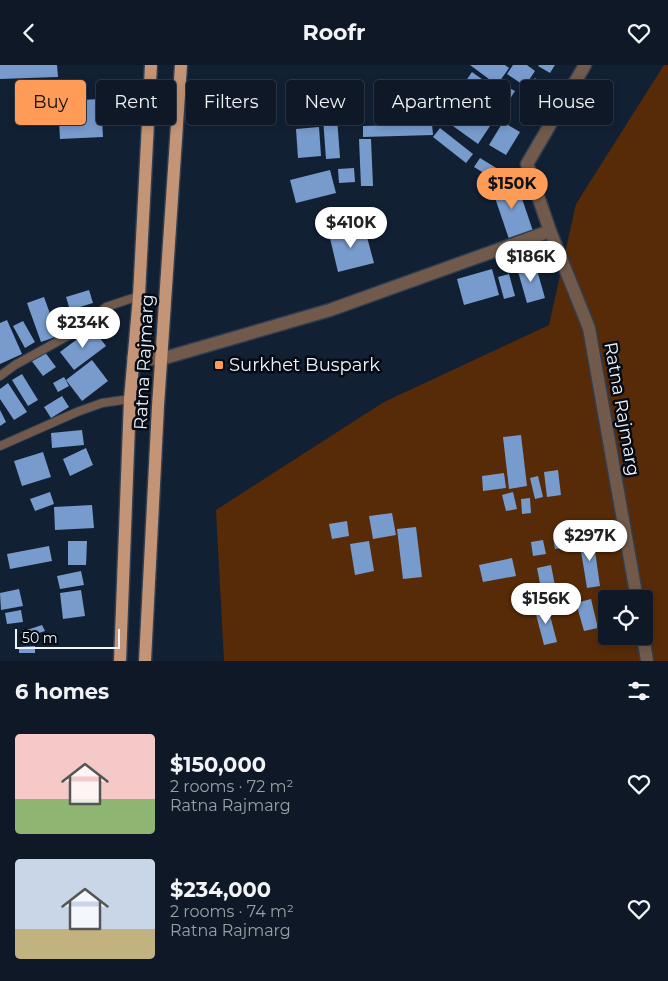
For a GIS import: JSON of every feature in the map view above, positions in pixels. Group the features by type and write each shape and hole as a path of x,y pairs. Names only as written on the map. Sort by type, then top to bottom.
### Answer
{"main road":[{"name":"Ratna Rajmarg","path":"120,661 130,399 139,296 151,65"},
{"name":"Ratna Rajmarg","path":"145,661 161,359 181,65"}],"street":[{"name":"Ratna Rajmarg","path":"585,65 527,165 550,231 589,328 635,590"},
{"path":"133,359 161,359 330,309 550,231"},
{"path":"644,645 647,661"}],"lane":[{"path":"0,376 15,365 75,332 106,307 139,296"},
{"path":"0,446 102,403 130,399"}],"shaded area":[{"path":"664,65 668,65 668,661 224,661 216,510 384,402 549,325 576,204"}],"building":[{"path":"0,65 57,65 58,77 0,79"},
{"path":"470,65 505,65 509,68 501,80 490,80"},
{"path":"513,65 527,65 535,71 529,80 520,80 520,83 507,74"},
{"path":"539,65 555,65 550,73"},
{"path":"472,72 483,80 466,80"},
{"path":"510,88 515,91 510,99"},
{"path":"96,99 96,125 102,125 103,137 60,139 59,125 86,125 86,100"},
{"path":"324,125 338,125 340,158 326,159"},
{"path":"432,125 433,135 363,137 363,126"},
{"path":"452,125 489,125 490,126 478,144"},
{"path":"501,125 508,125 520,132 506,155 489,145"},
{"path":"319,127 321,156 298,158 296,129"},
{"path":"440,128 473,154 466,163 433,137"},
{"path":"359,139 371,139 373,186 361,186"},
{"path":"480,158 506,174 500,183 474,167"},
{"path":"354,168 355,182 339,183 338,169"},
{"path":"330,170 336,193 296,203 290,180"},
{"path":"516,181 533,231 509,239 492,189"},
{"path":"364,226 374,263 338,272 329,234"},
{"path":"527,256 529,261 520,264 518,259"},
{"path":"535,263 545,298 527,303 517,268"},
{"path":"492,269 499,295 464,305 457,279"},
{"path":"509,274 515,296 504,299 498,277"},
{"path":"89,290 93,303 70,310 66,297"},
{"path":"44,297 58,336 41,342 27,303"},
{"path":"7,320 22,354 0,364 0,323"},
{"path":"23,321 35,342 25,348 13,326"},
{"path":"92,328 106,346 74,370 60,352"},
{"path":"44,351 56,367 43,376 31,360"},
{"path":"92,360 108,381 82,401 66,380"},
{"path":"22,374 38,400 28,406 12,380"},
{"path":"64,377 69,386 58,392 53,383"},
{"path":"8,383 27,412 14,420 0,399 0,389"},
{"path":"62,396 69,407 51,418 44,407"},
{"path":"0,410 6,422 0,426"},
{"path":"82,430 84,445 52,448 51,433"},
{"path":"521,435 527,486 509,489 503,437"},
{"path":"86,448 93,465 70,476 63,459"},
{"path":"43,452 51,477 22,486 14,461"},
{"path":"558,470 561,495 547,497 544,472"},
{"path":"504,473 506,488 483,491 482,476"},
{"path":"538,476 543,497 535,499 530,478"},
{"path":"50,492 54,504 35,511 30,499"},
{"path":"513,492 517,509 506,511 502,495"},
{"path":"530,498 531,513 522,514 521,499"},
{"path":"92,505 94,528 55,530 54,507"},
{"path":"392,513 396,535 373,539 369,516"},
{"path":"347,521 349,536 332,539 329,524"},
{"path":"416,527 422,577 403,579 397,529"},
{"path":"567,536 569,547 555,549 553,538"},
{"path":"593,537 600,586 587,588 579,539"},
{"path":"543,540 546,554 533,556 531,542"},
{"path":"68,541 87,541 86,565 68,565"},
{"path":"369,541 374,571 355,575 350,544"},
{"path":"49,546 52,561 10,569 7,554"},
{"path":"512,558 516,576 483,582 479,565"},
{"path":"551,565 557,596 543,599 537,568"},
{"path":"81,571 84,585 60,589 57,576"},
{"path":"19,589 23,606 1,610 0,593"},
{"path":"81,590 85,616 63,619 60,593"},
{"path":"591,599 598,628 584,631 576,603"},
{"path":"547,604 557,642 544,645 534,607"},
{"path":"21,610 23,622 7,624 5,613"},
{"path":"42,625 45,631 23,638 21,632"},
{"path":"35,646 35,653 19,653 19,647"}],"place":[{"name":"Surkhet Buspark","path":"219,365"}]}
